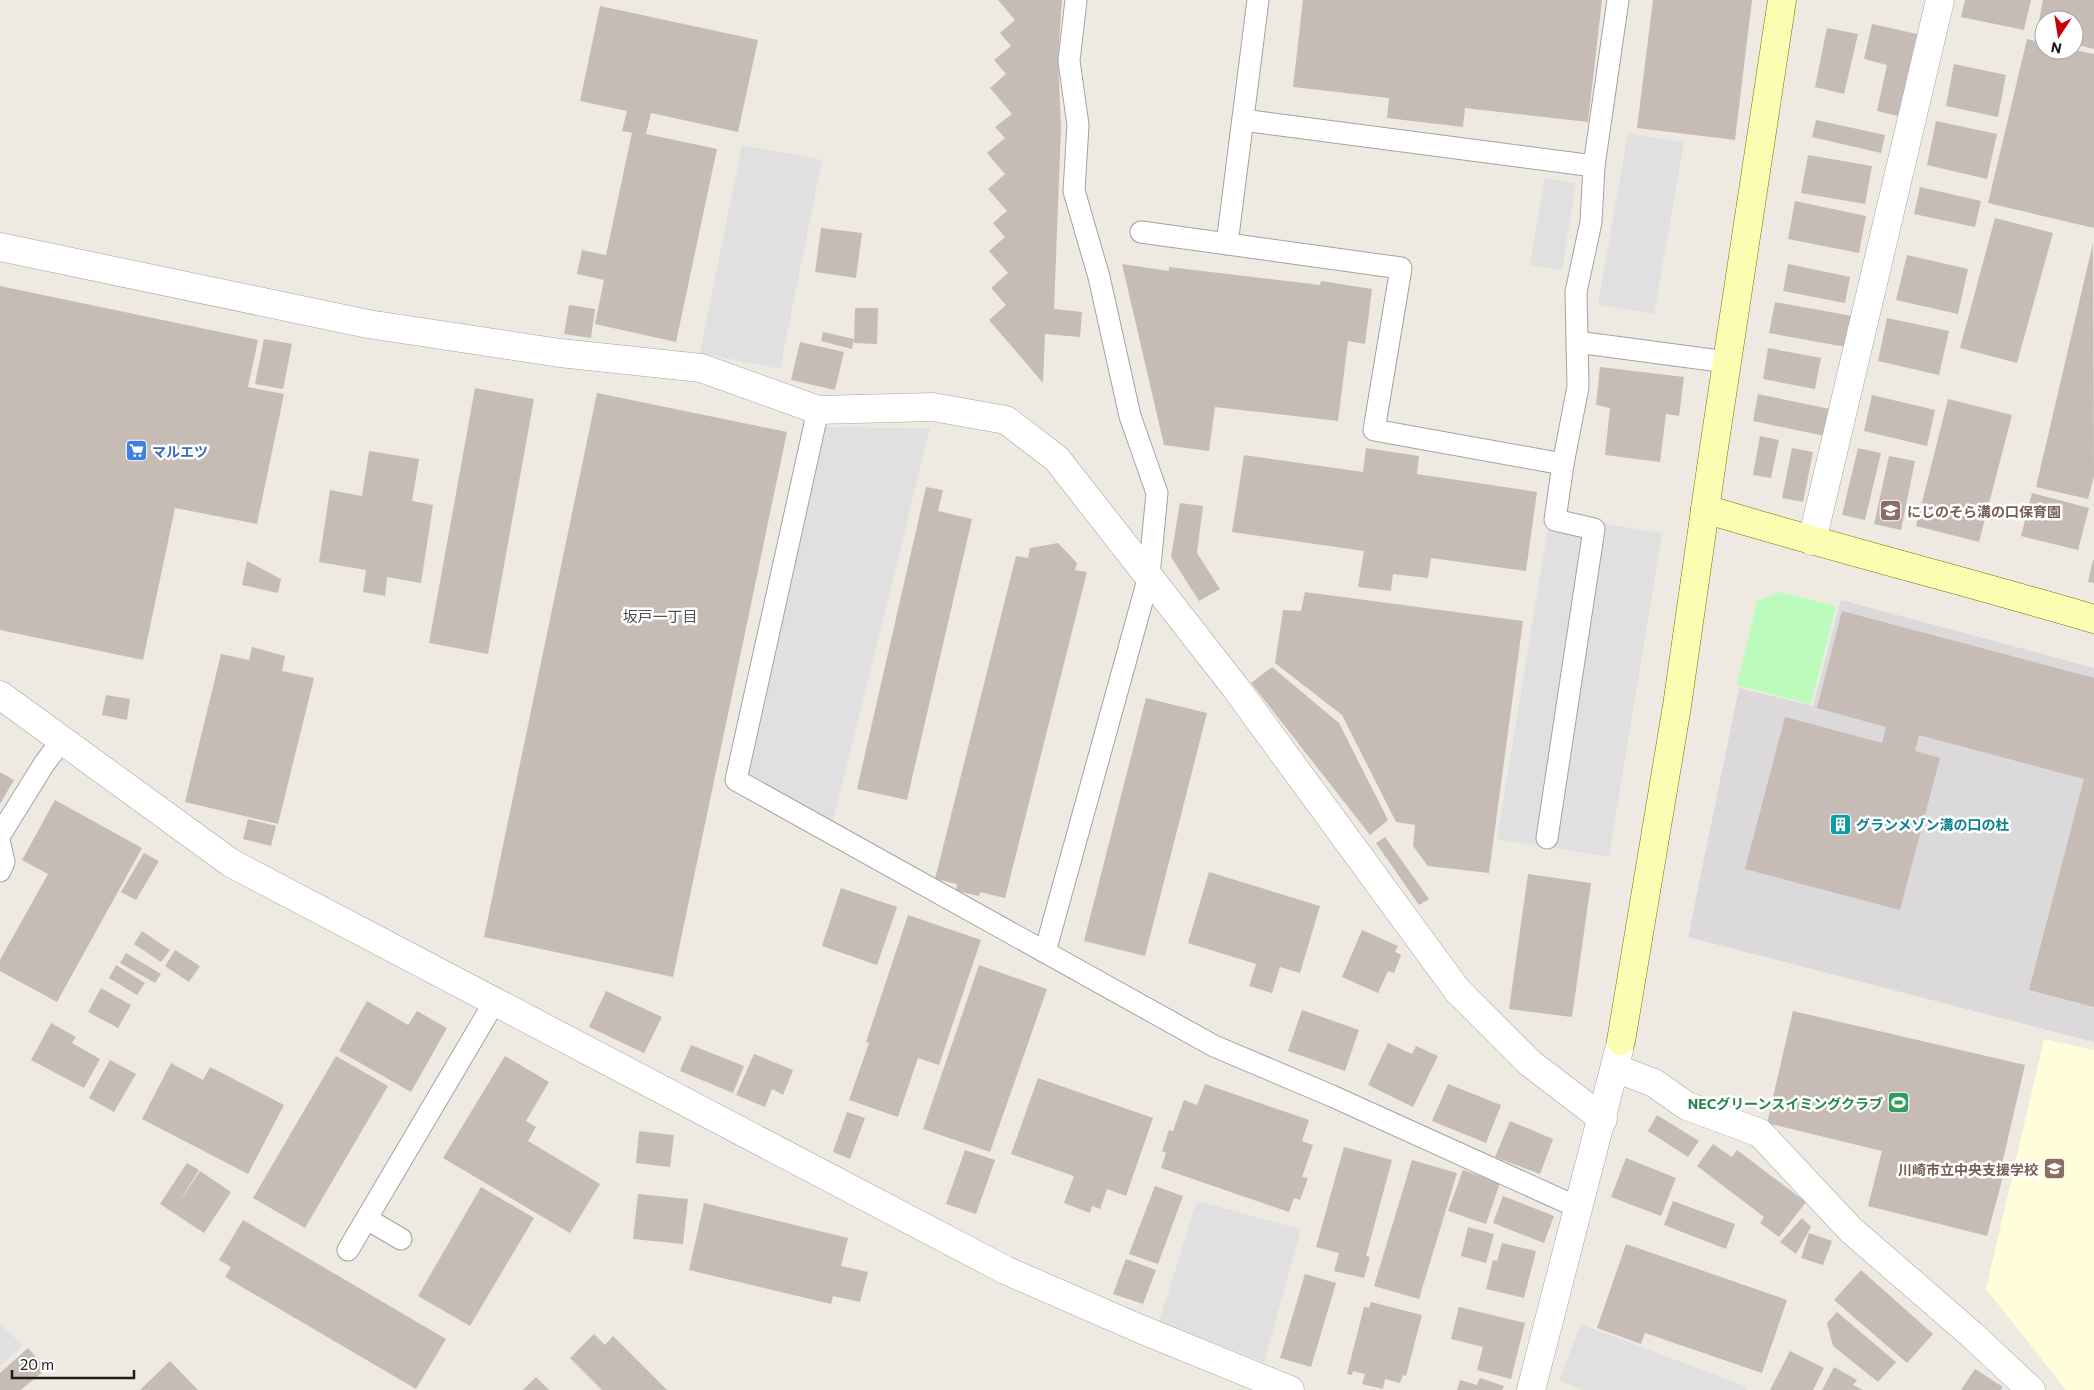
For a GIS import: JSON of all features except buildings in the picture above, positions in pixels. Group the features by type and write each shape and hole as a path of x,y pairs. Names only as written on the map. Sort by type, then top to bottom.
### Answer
{"street":[{"path":"1530,1390 1603,1120 1622,1041 1678,706 1705,509 1782,0"},
{"path":"1812,541 1940,0"},
{"path":"0,247 368,324 560,353 701,368 818,410 933,408 1006,420 1057,459 1235,687 1457,990 1530,1063 1603,1120"},
{"path":"1705,509 1812,541 2094,619"},
{"path":"0,695 231,862 1005,1270 1138,1328 1290,1390"},
{"path":"1615,1068 1654,1083 1687,1106 1760,1133 1851,1230 1971,1334 2030,1390"}],"lane":[{"path":"1045,952 1149,576 1158,493 1130,416 1099,278 1074,191 1078,125 1069,61 1076,0"},
{"path":"1227,244 1258,0"},
{"path":"1547,838 1594,529 1556,520 1563,464 1578,387 1576,292 1591,222 1594,166 1618,0"},
{"path":"1243,120 1594,166"},
{"path":"1141,232 1401,268 1374,430 1563,464"},
{"path":"1577,342 1727,362"},
{"path":"818,410 736,780 1214,1046 1332,1096 1579,1208"},
{"path":"0,834 44,764 62,740"},
{"path":"0,844 4,862 0,871"},
{"path":"348,1250 496,1001"},
{"path":"367,1219 401,1239"}],"shaded area":[{"path":"1628,133 1684,142 1654,314 1598,305"},
{"path":"742,145 822,160 780,369 700,353"},
{"path":"1545,178 1576,183 1562,270 1530,265"},
{"path":"824,427 930,428 833,822 743,774"},
{"path":"1550,515 1662,533 1609,857 1497,839"},
{"name":"グランメゾン溝の口の杜","path":"1841,600 2094,668 2094,1042 1688,937 1739,688 1813,706"},
{"name":"川崎市立中央支援学校","path":"2044,1039 2094,1050 2094,1390 2066,1390 1986,1289"},
{"path":"1197,1201 1301,1229 1264,1362 1159,1322"},
{"path":"0,1324 23,1345 0,1366"},
{"path":"1581,1324 1747,1387 1746,1390 1584,1390 1559,1381"}],"green space":[{"path":"1780,592 1836,606 1811,704 1737,685 1757,601"}],"place":[{"name":"マルエツ","path":"136,451"},
{"name":"にじのそら溝の口保育園","path":"1891,511"},
{"name":"グランメゾン溝の口の杜","path":"1840,824"},
{"name":"NECグリーンスイミングクラブ","path":"1899,1103"},
{"name":"川崎市立中央支援学校","path":"2054,1169"}],"district":[{"name":"坂戸一丁目","path":"660,616"}]}
